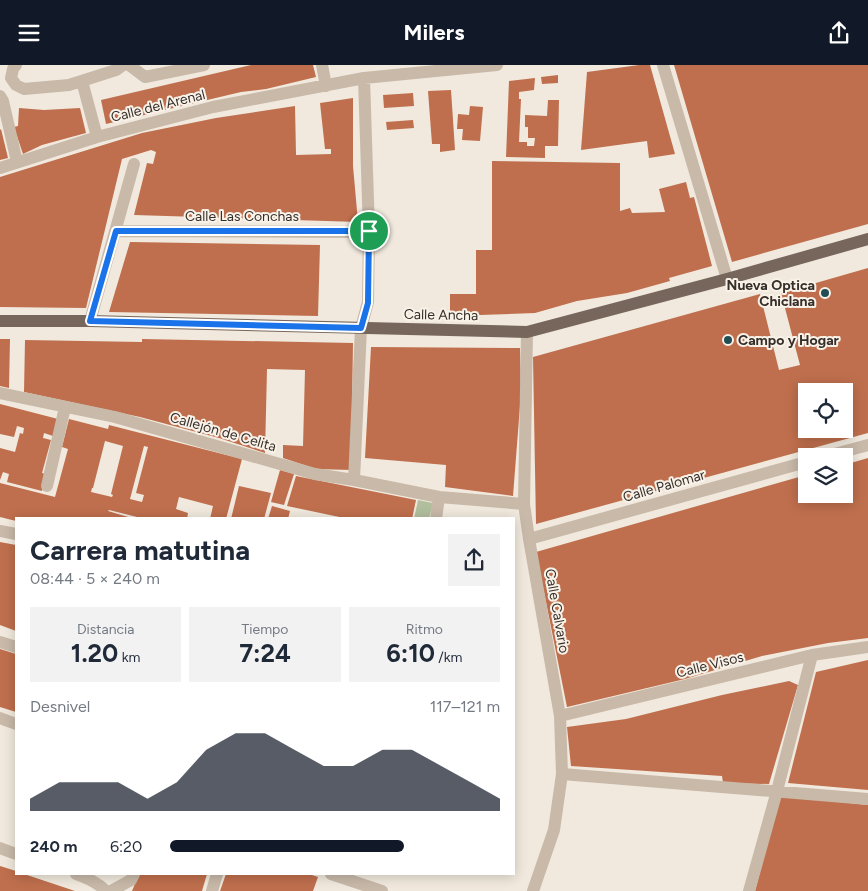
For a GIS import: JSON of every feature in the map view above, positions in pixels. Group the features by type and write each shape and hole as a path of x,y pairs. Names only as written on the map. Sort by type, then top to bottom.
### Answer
{"main road":[{"name":"Calle Ancha","path":"0,321 90,321 527,332 868,239"}],"street":[{"path":"16,65 12,69 11,78 16,85 24,89 69,85 116,70 123,65"},
{"path":"129,65 145,77 204,65"},
{"path":"322,65 326,86"},
{"name":"Calle del Arenal","path":"0,168 97,137 213,107 364,78 497,65"},
{"path":"663,65 727,279"},
{"path":"354,480 361,328 368,303 369,231 364,78"},
{"path":"82,81 97,137"},
{"path":"16,85 1,98 17,163"},
{"path":"90,321 134,164"},
{"name":"Calle Las Conchas","path":"116,231 369,231"},
{"name":"Calle Calvario","path":"527,332 524,504 560,717 562,774 554,830 533,891"},
{"name":"Callejón de Celita","path":"0,393 115,417 315,474 439,497 524,504"},
{"path":"47,486 65,407"},
{"path":"853,449 868,445"},
{"name":"Calle Palomar","path":"529,539 798,464"},
{"path":"436,517 439,497"},
{"path":"0,531 15,534"},
{"path":"0,642 15,647"},
{"name":"Calle Visos","path":"560,717 812,655 868,647"},
{"path":"749,891 812,655"},
{"path":"0,718 15,724"},
{"path":"562,774 868,799"},
{"path":"0,848 15,854"},
{"path":"79,875 90,879 106,891"},
{"path":"111,891 131,880 134,875"},
{"path":"212,891 217,875"},
{"path":"334,875 382,891"}],"green space":[{"path":"418,500 433,503 430,517 414,517"}],"building":[{"path":"251,65 313,65 316,77 266,89 241,92 106,124 101,100"},
{"path":"650,65 675,154 649,158 647,141 581,150 587,72"},
{"path":"674,65 868,65 868,224 732,262"},
{"path":"558,75 558,83 542,84 541,77"},
{"path":"535,78 534,90 519,92 519,99 521,99 519,142 527,142 527,146 534,146 535,138 528,138 528,127 525,127 525,115 547,116 548,100 559,100 558,146 545,146 545,158 506,157 509,81"},
{"path":"451,90 455,150 440,152 440,144 432,144 428,91"},
{"path":"413,93 414,106 384,108 383,95"},
{"path":"353,98 353,166 358,222 134,215 147,163 153,164 156,152 151,150 122,159 86,308 0,307 0,177 142,133 216,118 295,106 296,155 331,154 331,149 325,149 320,103"},
{"path":"470,106 483,107 480,141 462,140 463,129 457,129 458,114 469,115"},
{"path":"19,108 44,110 80,108 86,133 42,145 23,154 14,127 18,126"},
{"path":"413,120 414,128 387,130 386,122"},
{"path":"0,130 8,158 0,160"},
{"path":"492,161 620,163 620,211 630,208 632,213 665,212 659,189 686,182 690,198 694,197 712,266 669,278 670,281 627,293 577,301 535,313 450,316 450,294 476,294 476,250 492,250"},
{"path":"130,242 320,245 318,316 109,312"},
{"path":"868,268 868,433 853,437 853,383 798,383 798,438 850,438 813,448 798,448 798,452 536,524 533,357 760,294 779,370 800,365 781,293"},
{"path":"0,339 10,339 9,388 0,386"},
{"path":"142,339 353,343 351,470 316,469 283,458 283,445 303,446 305,370 267,369 265,453 219,438 140,417 24,392 25,340 142,342"},
{"path":"371,347 520,348 521,393 513,496 445,487 446,465 365,458"},
{"path":"0,404 58,419 53,436 44,433 43,438 51,440 42,473 46,474 42,491 7,482 9,474 3,472 0,480 0,448 15,452 20,433 23,434 24,428 17,426 14,437 0,434"},
{"path":"69,419 108,429 109,425 242,459 227,517 210,517 213,506 179,497 176,509 188,513 187,517 137,517 109,510 128,517 15,517 15,521 0,517 0,483 55,497 68,449 62,447","holes":["105,441 123,446 111,494 113,495 112,497 91,492","144,446 148,447 136,493 144,495 142,502 130,499"]},
{"path":"868,458 868,638 828,643 762,656 685,679 567,707 536,552 798,477 798,503 853,503 853,462"},
{"path":"280,470 294,474 284,505 271,502"},
{"path":"296,476 416,500 412,517 339,517 287,506"},
{"path":"239,486 271,493 265,517 231,517"},
{"path":"272,506 290,511 288,517 269,517"},
{"path":"0,542 15,545 15,631 0,625"},
{"path":"0,649 15,654 15,712 0,707"},
{"path":"868,660 868,790 788,783 816,672"},
{"path":"789,681 798,685 769,784 723,783 722,776 571,766 567,727 626,719 722,695"},
{"path":"780,796 868,805 868,891 755,891"},
{"path":"0,866 15,871 15,875 27,875 75,891 0,891"},
{"path":"139,875 207,875 202,891 132,891"},
{"path":"226,875 312,875 318,877 313,891 220,891"}],"place":[{"name":"Nueva Optica Chiclana","path":"825,293"},
{"name":"Campo y Hogar","path":"728,340"}],"route":[{"path":"116,231 369,231 368,303 361,328 90,321 116,231"}]}
